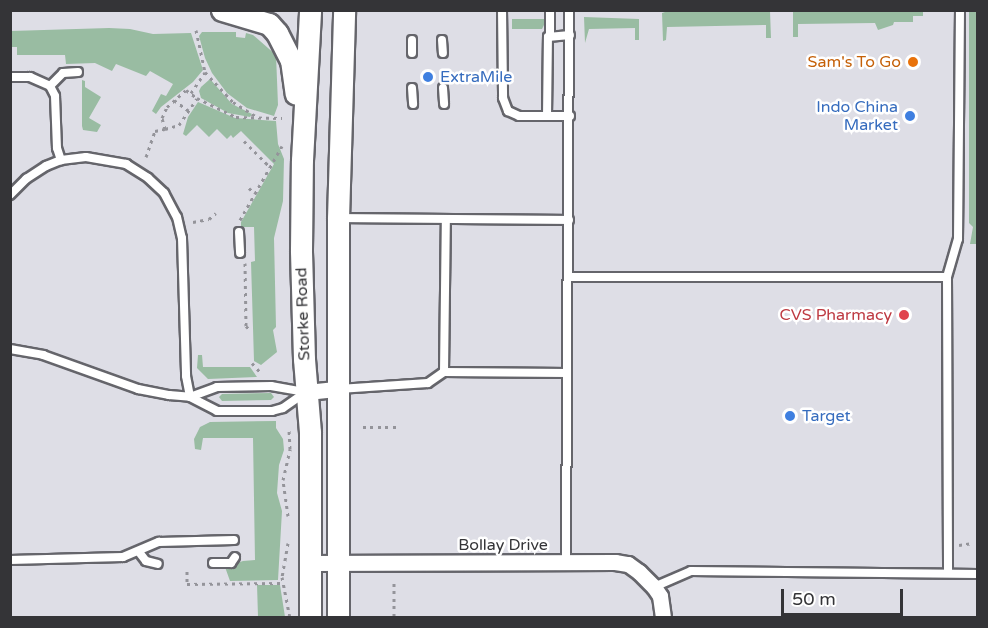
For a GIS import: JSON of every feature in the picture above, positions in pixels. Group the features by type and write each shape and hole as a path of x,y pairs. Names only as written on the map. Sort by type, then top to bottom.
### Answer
{"main road":[{"path":"222,10 269,24 288,53 296,87 296,139 302,160"},
{"name":"Storke Road","path":"310,10 302,160 301,250 310,432 310,618"},
{"name":"Storke Road","path":"338,618 338,218 344,10"}],"street":[{"path":"307,392 338,389"},
{"name":"Bollay Drive","path":"311,563 566,562 628,564 654,587"},
{"path":"654,587 660,596 663,618"}],"lane":[{"path":"502,10 504,105 513,114 519,116 570,116"},
{"path":"547,116 547,40 550,36 550,10"},
{"path":"566,562 569,10"},
{"path":"948,573 947,277 958,238 960,10"},
{"path":"550,36 570,35"},
{"path":"412,40 412,53"},
{"path":"442,40 442,53"},
{"path":"50,86 63,73 78,72"},
{"path":"10,77 30,77 50,86 55,96 57,148 61,160"},
{"path":"412,88 412,104"},
{"path":"443,88 444,104"},
{"path":"10,195 32,174 61,160 100,158 126,164 155,183 171,205 183,245 186,376 190,397"},
{"path":"338,218 569,220"},
{"path":"444,372 446,219"},
{"path":"239,228 240,253"},
{"path":"568,277 947,277"},
{"path":"10,349 43,355 138,388 190,397 217,411 272,411 283,408 307,392"},
{"path":"338,389 428,383 444,372 567,373"},
{"path":"190,397 217,387 271,386 307,392"},
{"path":"10,560 123,557 164,542 234,540"},
{"path":"139,552 146,561 158,564"},
{"path":"213,563 231,563 235,557"},
{"path":"654,587 691,571 978,574"}],"path":[{"path":"196,30 205,72 233,102 255,116"},
{"path":"191,93 205,72"},
{"path":"165,129 162,118 174,100 186,90 228,115 248,118 255,116 282,118"},
{"path":"146,157 155,131 179,125 197,98"},
{"path":"174,100 189,111"},
{"path":"244,141 271,168"},
{"path":"239,228 282,146"},
{"path":"249,188 255,194"},
{"path":"193,222 209,219 216,213"},
{"path":"245,263 246,326 251,331"},
{"path":"252,363 261,373"},
{"path":"363,427 400,427"},
{"path":"288,516 283,480 290,449 289,428"},
{"path":"288,543 283,562 283,583 290,618"},
{"path":"959,545 973,543"},
{"path":"187,571 187,584 283,583"},
{"path":"394,583 394,618"}],"green space":[{"path":"671,10 770,11 771,38 766,38 766,25 667,27 666,40 663,41 662,13"},
{"path":"977,10 978,234 977,244 970,244 973,227 969,223 969,12"},
{"path":"793,11 923,11 923,16 913,16 913,22 894,22 893,25 878,30 875,23 798,24 798,37 793,37"},
{"path":"584,17 639,19 639,40 635,40 635,28 589,29 585,43"},
{"path":"512,19 545,19 546,21 542,29 512,29"},
{"path":"130,29 153,34 191,33 203,70 193,82 161,107 156,114 152,111 161,94 166,96 173,84 150,71 146,76 116,64 112,71 95,63 66,64 65,55 17,55 17,47 11,47 11,31"},
{"path":"202,32 236,32 236,37 245,38 246,33 253,35 276,55 278,105 274,116 247,108 227,93 212,73 205,58 199,36"},
{"path":"210,79 232,104 252,114 250,117 228,113 201,98 199,91"},
{"path":"82,80 85,81 85,87 101,97 89,118 101,125 97,132 83,130"},
{"path":"198,102 235,118 276,121 278,144 284,159 283,201 274,238 276,327 273,330 277,352 261,365 254,361 251,262 255,261 254,227 241,227 241,222 274,164 241,131 233,138 231,135 227,139 217,129 209,137 197,125 186,136 183,134 188,117"},
{"path":"198,355 202,355 203,367 250,367 257,377 208,379 197,368"},
{"path":"271,393 274,397 271,400 222,401 219,397 222,394"},
{"path":"276,421 276,428 283,439 284,450 279,465 277,493 282,511 278,580 230,581 225,567 255,560 253,438 203,438 201,450 195,449 194,439 200,427 210,422"},
{"path":"257,585 280,585 285,617 258,617"}],"place":[{"name":"Sam's To Go","path":"913,62"},
{"name":"ExtraMile","path":"428,77"},
{"name":"Indo China Market","path":"910,116"},
{"name":"CVS Pharmacy","path":"904,315"},
{"name":"Target","path":"790,416"}]}
